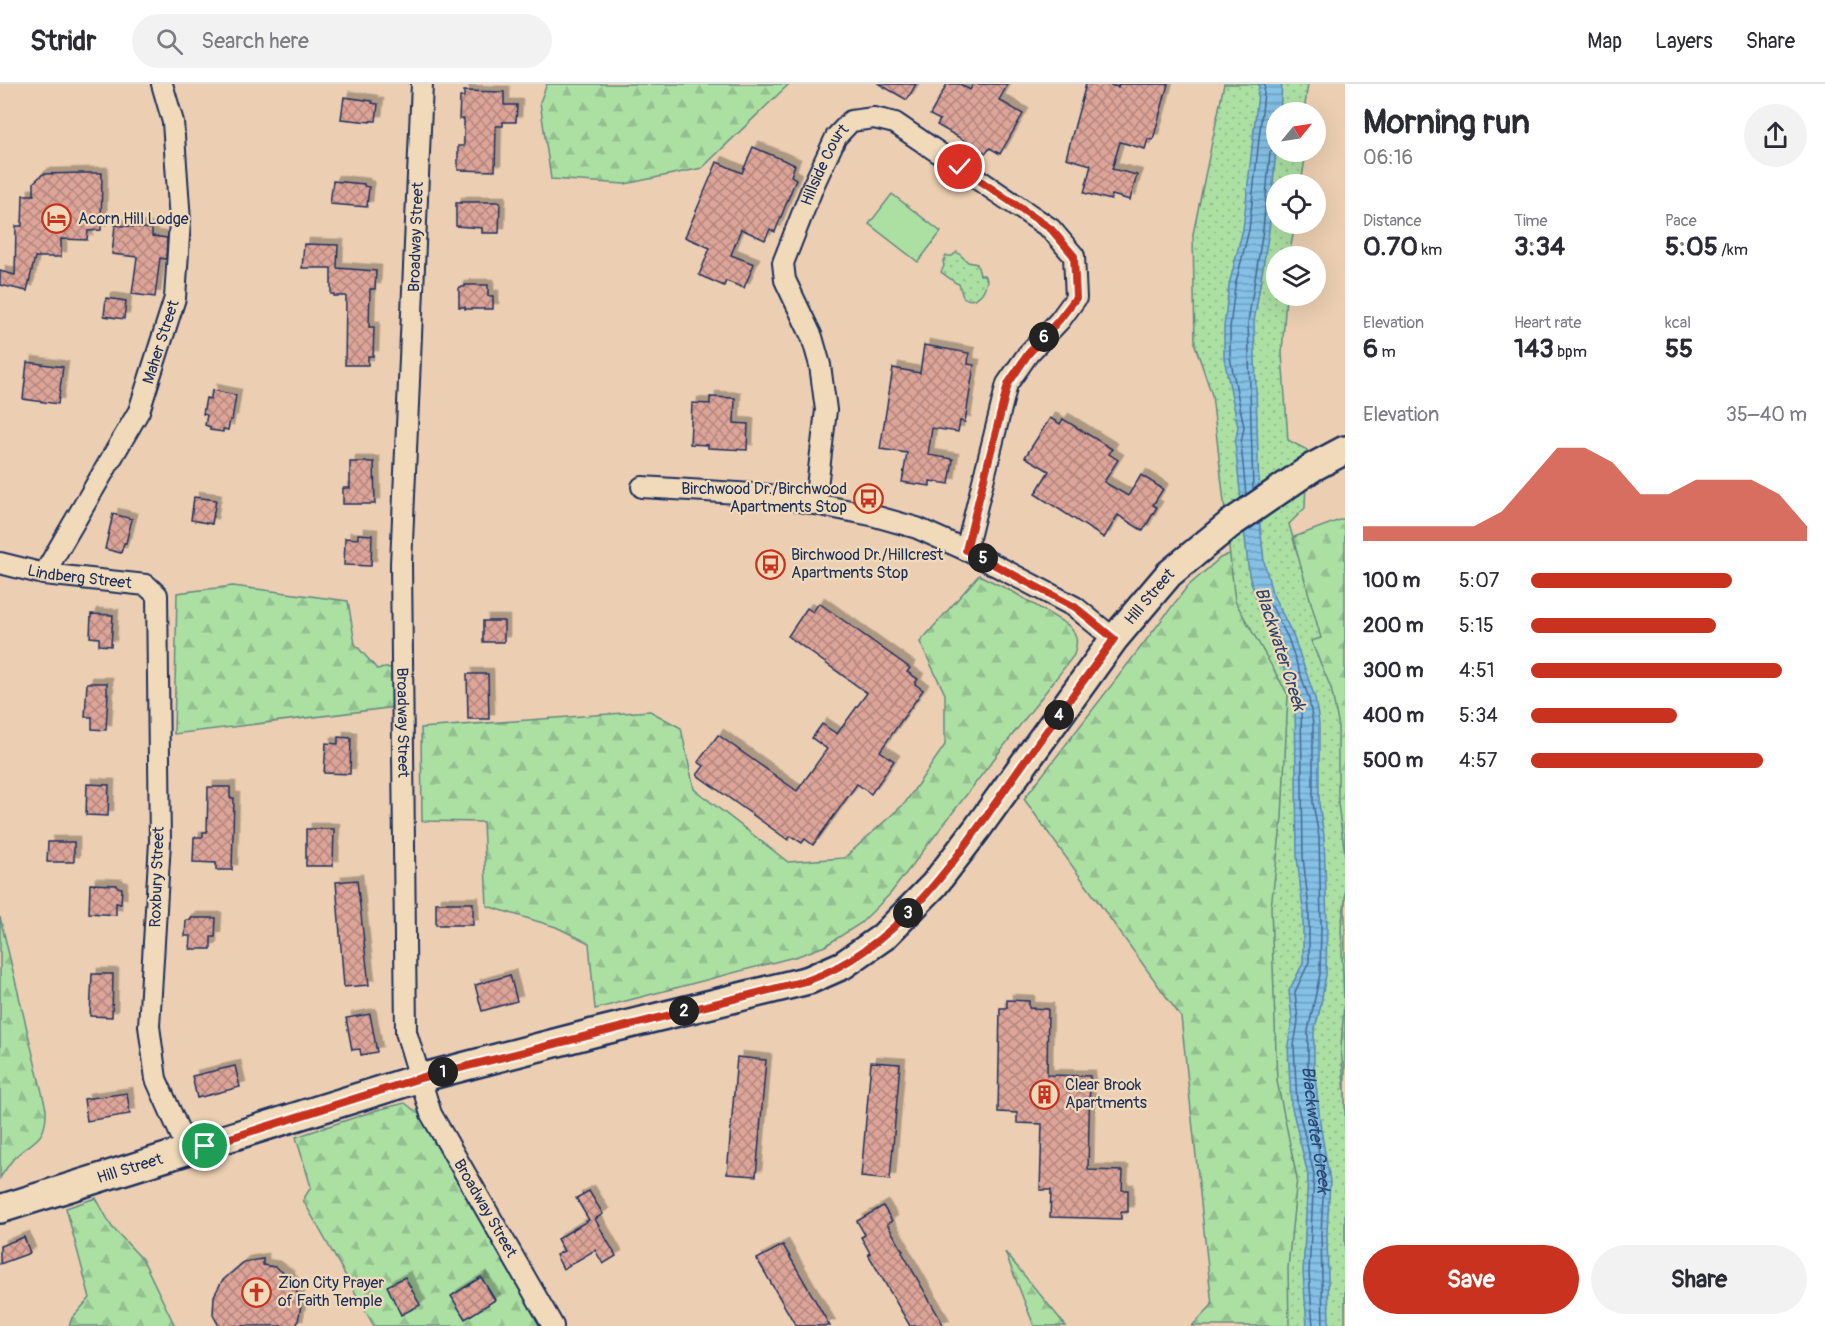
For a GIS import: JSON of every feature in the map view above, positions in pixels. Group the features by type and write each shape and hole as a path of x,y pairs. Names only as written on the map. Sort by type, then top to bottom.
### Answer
{"street":[{"name":"Maher Street","path":"44,574 139,411 175,298 180,221 173,122 162,84"},
{"name":"Broadway Street","path":"422,84 402,564 406,1032 431,1114 553,1326"},
{"name":"Hillside Court","path":"815,504 826,410 820,365 812,337 785,280 783,263 814,184 836,137 851,121 874,118 895,123 1051,229 1074,256 1076,298 1028,354 1008,384 966,550"},
{"name":"Hill Street","path":"0,1209 420,1078 826,974 883,937 934,885 1114,639 1169,574 1230,524 1298,476 1345,450"},
{"path":"642,487 770,495 871,515 917,528 966,550 1075,607 1114,639"},
{"name":"Lindberg Street","path":"0,563 44,574 146,585 157,595"},
{"name":"Roxbury Street","path":"157,595 160,842 149,1026 156,1079 188,1151"}],"green space":[{"path":"547,84 789,84 702,168 625,184 551,179 540,102"},
{"path":"1224,84 1308,84 1305,102 1266,102 1266,162 1304,162 1303,174 1266,174 1266,234 1293,234 1291,246 1266,246 1266,306 1285,306 1282,354 1288,440 1307,450 1305,508 1289,524 1321,638 1311,641 1331,688 1338,722 1338,804 1345,855 1345,901 1341,926 1344,1003 1341,1048 1345,1094 1345,1326 1289,1326 1288,1268 1297,1178 1277,1081 1271,907 1282,818 1288,695 1235,601 1212,395 1195,345 1193,234"},
{"path":"892,194 941,232 918,262 869,224"},
{"path":"957,252 968,262 977,264 980,275 984,275 987,280 982,293 975,299 963,297 959,284 941,272 946,256 952,256"},
{"path":"1345,518 1345,1326 1327,879 1262,549"},
{"path":"1245,547 1295,701 1308,1175 1307,1326 1192,1326 1212,1305 1181,1017 1024,799 1187,587 1220,558"},
{"path":"979,575 1015,593 1068,625 1076,639 1074,655 890,894 861,923 825,946 798,956 595,1009 589,943 556,927 487,906 483,822 422,821 421,728 650,711 681,728 694,789 788,862 844,858 905,803 945,745 945,694 920,642"},
{"path":"233,586 348,601 355,644 377,669 395,667 396,707 174,734 177,593"},
{"path":"0,917 46,1109 46,1120 42,1134 14,1158 0,1178"},
{"path":"405,1103 420,1115 542,1326 374,1326 303,1200 311,1187 296,1137"},
{"path":"96,1198 112,1227 143,1260 175,1326 69,1326 72,1318 90,1298 66,1208"},
{"path":"1005,1252 1066,1326 1034,1326"}],"water":[{"name":"Blackwater Creek","path":"1259,84 1282,84 1281,102 1266,102 1266,162 1275,162 1274,174 1266,174 1266,234 1269,234 1254,322 1260,525 1264,561 1272,593 1293,635 1315,698 1319,723 1319,803 1324,836 1327,922 1326,975 1314,1032 1314,1067 1321,1130 1330,1181 1327,1233 1329,1326 1307,1326 1303,1273 1308,1175 1291,1104 1288,1045 1292,1021 1289,991 1303,963 1303,909 1297,857 1295,701 1249,575 1235,444 1238,427 1224,358 1224,327 1229,285 1243,229"}],"building":[{"path":"879,84 916,84 907,100"},
{"path":"947,84 960,84 970,90 973,84 1008,84 999,100 1023,114 1000,154 990,148 986,153 937,125 940,120 930,115"},
{"path":"1086,84 1106,84 1118,87 1119,84 1168,84 1153,140 1148,139 1145,149 1120,142 1112,169 1137,175 1130,200 1112,195 1111,200 1084,193 1091,165 1066,158"},
{"path":"464,91 504,92 504,105 517,105 516,122 503,122 503,126 496,126 495,171 458,170 458,146 464,146 464,119 459,119 460,97 464,97"},
{"path":"344,97 378,104 376,121 341,119"},
{"path":"753,147 795,165 791,176 796,179 775,232 770,229 765,240 741,229 731,255 754,264 744,288 726,281 724,286 699,275 710,248 685,237 717,162 742,173"},
{"name":"Acorn Hill Lodge","path":"102,173 101,230 88,231 87,240 61,239 61,257 35,257 27,291 0,285 0,271 15,275 16,226 22,226 23,195 34,195 34,182 43,174"},
{"path":"333,181 364,184 369,187 367,207 330,204"},
{"path":"500,202 499,233 482,233 482,228 456,226 456,203"},
{"path":"115,225 152,229 152,236 167,238 166,259 160,258 155,297 132,294 137,257 112,254"},
{"path":"304,244 338,245 337,268 376,271 375,289 370,289 369,327 374,327 373,356 368,356 368,365 345,365 346,296 331,294 331,268 302,268"},
{"path":"465,285 488,285 488,296 493,296 493,309 459,307 459,287 465,287"},
{"path":"106,298 126,301 124,319 104,316"},
{"path":"924,345 969,353 968,364 974,365 965,422 960,421 958,432 932,428 928,455 953,459 949,484 930,481 930,486 902,482 907,453 880,449 893,368 920,373"},
{"path":"27,362 63,367 58,404 23,399"},
{"path":"212,390 236,395 232,420 230,420 228,430 223,429 223,432 210,430 210,427 205,425 207,415 203,414 206,398 211,399"},
{"path":"710,397 735,398 734,423 748,424 747,450 708,448 708,445 690,444 692,403 710,404"},
{"path":"1050,418 1060,424 1063,419 1112,449 1109,454 1118,460 1104,482 1128,496 1141,475 1163,489 1153,505 1157,507 1143,531 1118,515 1104,538 1035,494 1049,471 1025,457"},
{"path":"350,462 374,462 375,504 343,504 343,488 350,488"},
{"path":"194,497 216,500 212,524 191,520"},
{"path":"113,514 132,519 121,553 105,549"},
{"path":"358,534 372,535 371,566 344,565 345,538 358,539"},
{"path":"819,603 910,668 907,672 918,679 915,684 923,690 880,751 894,761 871,794 857,784 813,845 805,839 802,843 791,836 788,840 697,775 704,766 698,762 718,735 797,791 827,749 812,738 822,724 837,734 867,693 788,636 807,608 813,612"},
{"path":"91,614 113,615 111,646 99,645 99,638 90,637"},
{"path":"483,621 504,621 504,642 483,642"},
{"path":"467,674 488,674 489,719 468,719"},
{"path":"87,683 107,683 106,730 92,729 92,717 85,717"},
{"path":"338,737 351,738 350,774 324,773 326,743 338,744"},
{"path":"87,784 109,785 108,816 86,815"},
{"path":"208,787 230,787 230,798 234,798 232,870 216,870 216,863 193,862 194,837 203,837 203,832 207,832"},
{"path":"306,829 334,829 333,866 306,866"},
{"path":"48,842 74,842 74,862 47,862"},
{"path":"357,880 369,985 344,987 336,882"},
{"path":"90,884 117,885 122,888 121,904 116,903 116,915 89,913"},
{"path":"436,903 473,903 473,925 436,925"},
{"path":"191,918 216,918 215,937 211,937 211,949 190,949 191,936 185,936 186,920 191,920"},
{"path":"92,974 113,974 112,1017 90,1016"},
{"path":"510,975 517,1001 482,1011 475,985"},
{"name":"Clear Brook Apartments","path":"1007,1000 1029,1001 1029,1008 1048,1009 1047,1075 1090,1076 1088,1170 1123,1171 1122,1190 1128,1190 1128,1212 1121,1212 1121,1219 1050,1217 1051,1190 1040,1190 1042,1124 1017,1123 1017,1113 998,1112 1000,1008 1007,1008"},
{"path":"370,1014 377,1052 361,1055 360,1049 352,1050 346,1018"},
{"path":"737,1057 766,1060 756,1176 727,1174"},
{"path":"871,1062 900,1064 890,1180 861,1177"},
{"path":"235,1066 240,1087 197,1098 192,1076"},
{"path":"127,1093 130,1114 87,1121 84,1099"},
{"path":"589,1191 603,1214 595,1219 616,1256 603,1264 595,1250 563,1269 556,1255 564,1251 557,1239 589,1220 576,1198"},
{"path":"883,1206 892,1221 887,1224 944,1326 910,1326 868,1254 870,1253 861,1237 865,1235 857,1221"},
{"path":"24,1237 30,1253 0,1264 0,1246"},
{"path":"783,1245 830,1326 796,1326 757,1259"},
{"name":"Zion City Prayer of Faith Temple","path":"263,1259 263,1265 275,1267 287,1275 296,1289 301,1306 297,1326 219,1326 213,1315 214,1296 222,1281 244,1262"},
{"path":"405,1277 420,1305 401,1315 387,1286"},
{"path":"481,1277 495,1300 465,1319 451,1296"}],"place":[{"name":"Acorn Hill Lodge","path":"57,219"},
{"name":"Birchwood Dr./Birchwood Apartments Stop","path":"868,498"},
{"name":"Birchwood Dr./Hillcrest Apartments Stop","path":"770,564"},
{"name":"Clear Brook Apartments","path":"1044,1094"},
{"name":"Zion City Prayer of Faith Temple","path":"257,1292"}],"route":[{"path":"205,1146 420,1078 826,974 883,937 934,885 1114,639 1075,607 966,550 1008,384 1028,354 1076,298 1074,256 1051,229 960,167"}]}
